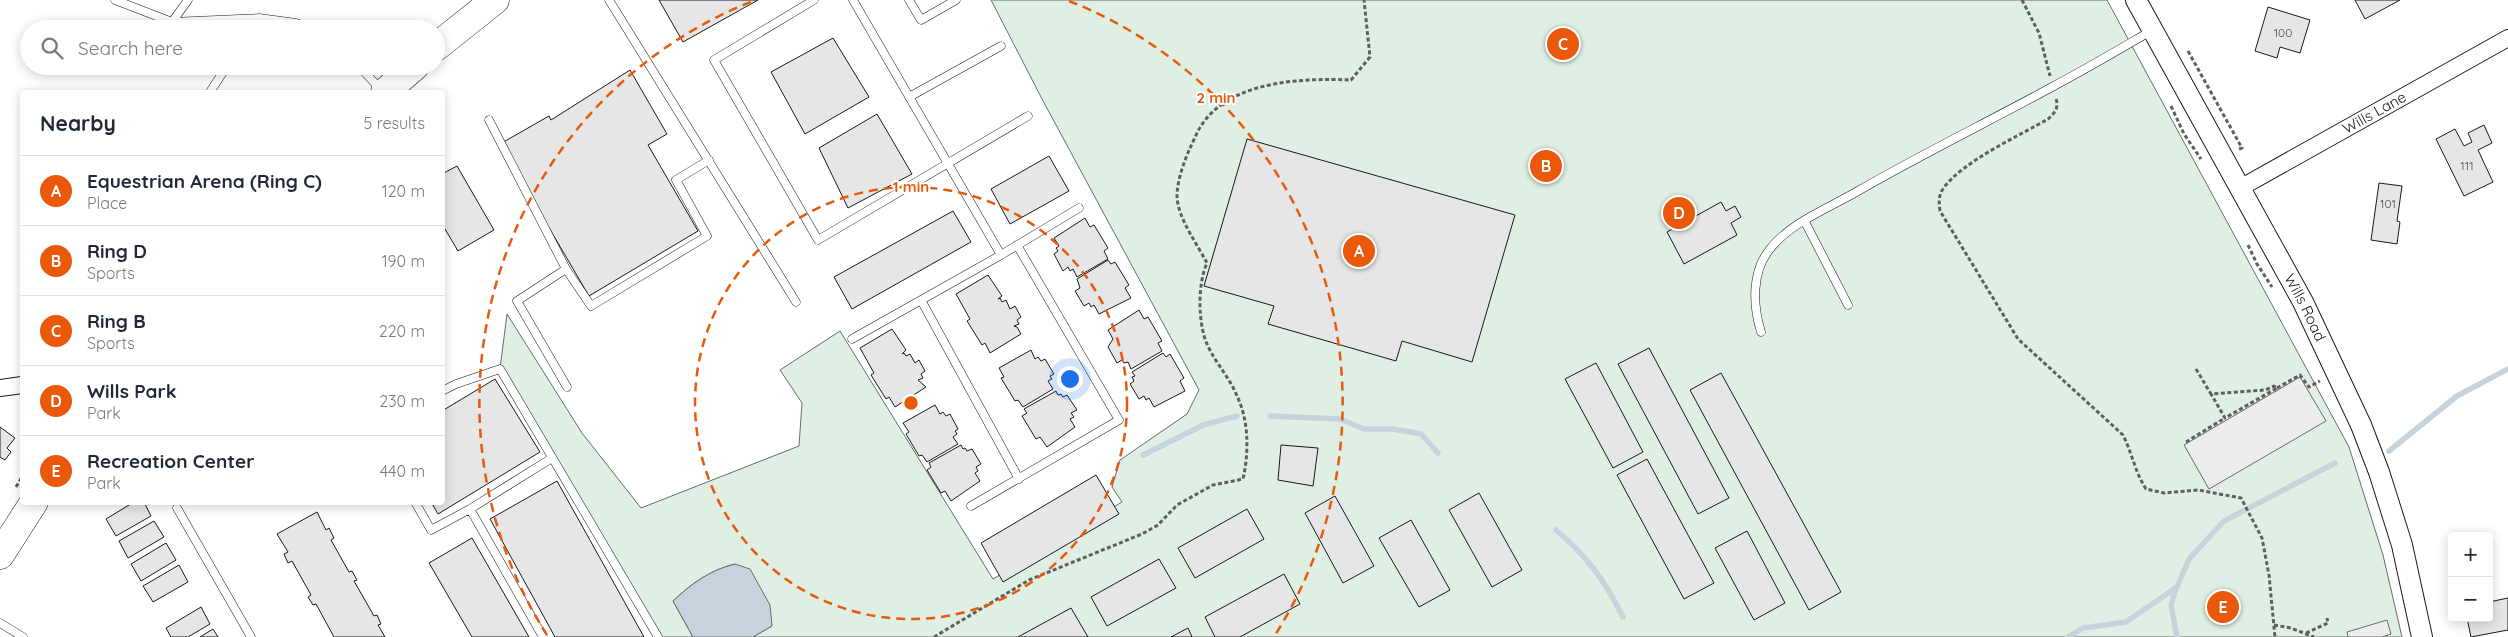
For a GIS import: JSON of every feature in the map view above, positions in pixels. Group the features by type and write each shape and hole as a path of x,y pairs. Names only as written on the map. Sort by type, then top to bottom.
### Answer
{"highway":[{"path":"445,40 495,0"},
{"path":"386,90 404,75"},
{"path":"0,555 32,505"}],"street":[{"name":"Wills Road","path":"2136,0 2303,302 2361,425 2379,472 2402,545 2422,637"},
{"name":"Wills Lane","path":"2240,188 2508,38"},
{"path":"0,388 20,385"}],"lane":[{"path":"115,0 167,20"},
{"path":"173,20 188,0"},
{"path":"609,0 796,302"},
{"path":"814,0 714,60 818,240 1028,116"},
{"path":"853,0 1001,255"},
{"path":"909,0 921,20 956,0"},
{"path":"216,20 259,18 274,20"},
{"path":"1761,332 1755,308 1755,290 1764,258 1780,238 1887,174 2053,87 2153,30"},
{"path":"909,97 1001,46"},
{"path":"211,90 221,75"},
{"path":"368,75 382,90"},
{"path":"489,120 566,269 591,306 707,236 676,180 709,160"},
{"path":"852,339 1001,255 1079,208"},
{"path":"1804,222 1848,305"},
{"path":"971,506 1119,420 1017,245"},
{"path":"566,269 517,301 567,387"},
{"path":"921,300 1019,478"},
{"path":"445,390 500,369 658,637"},
{"path":"417,505 431,530 470,509 552,458"},
{"path":"177,508 251,637"},
{"path":"470,509 543,637"},
{"path":"0,622 22,637"}],"path":[{"path":"934,637 1029,580 1142,534 1158,525 1177,505 1213,485 1243,479 1246,463 1246,430 1238,396 1205,338 1199,292 1200,278 1207,263 1182,217 1177,198 1179,179 1188,152 1202,124 1229,99 1258,87 1304,80 1351,80 1370,57 1364,0"},
{"path":"2022,0 2039,32 2057,104 2054,114 1993,150 1952,178 1942,190 1938,200 1940,211 2018,339 2123,435 2130,449 2138,475 2146,489 2164,493 2198,490 2241,498 2262,538 2269,575 2275,637"},
{"path":"2168,98 2184,134 2203,161"},
{"path":"2246,241 2257,264 2275,291"},
{"path":"2196,369 2225,418"},
{"path":"2186,442 2300,375 2308,387 2320,380 2320,375 2325,383"},
{"path":"2211,394 2265,390 2274,386 2277,388"},
{"path":"2305,633 2328,623 2327,618"},
{"path":"2274,625 2314,637"}],"green space":[{"path":"991,0 2107,0 2349,447 2383,555 2402,637 753,637 772,626 735,564 701,578 673,601 693,637 658,637 500,369 507,314 582,433 641,508 799,446 802,403 780,370 840,331 993,579 1122,502 1112,487 1120,460 1187,414 1199,390 1042,99"}],"shaded area":[{"path":"2300,377 2326,421 2209,489 2184,445"},
{"path":"735,564 750,569 770,605 772,626 753,637 693,637 673,601 701,578"},
{"path":"2387,620 2391,634 2382,637 2348,637 2347,632"}],"building":[{"path":"659,0 758,0 683,42"},
{"path":"2355,0 2400,0 2365,19"},
{"path":"2268,7 2310,20 2300,53 2280,47 2277,58 2255,51"},
{"path":"833,38 869,97 805,134 771,72"},
{"path":"630,70 667,134 648,145 698,231 589,296 500,144 549,116 551,120"},
{"path":"877,114 912,174 848,208 819,148"},
{"path":"2484,125 2492,143 2478,150 2493,182 2464,196 2436,139 2455,129 2464,146 2472,142 2468,133"},
{"path":"1247,139 1515,215 1472,362 1402,341 1396,361 1268,324 1274,306 1204,286"},
{"path":"1049,156 1069,191 1010,224 991,189"},
{"path":"457,166 494,230 458,251 445,229 445,172"},
{"path":"2379,183 2402,186 2397,221 2400,222 2397,244 2371,240"},
{"path":"1721,202 1726,211 1735,206 1741,217 1731,223 1737,235 1684,264 1667,232"},
{"path":"953,211 971,242 852,309 834,277"},
{"path":"1085,218 1090,227 1094,225 1108,248 1104,251 1108,259 1077,277 1073,269 1070,271 1068,267 1063,271 1054,254 1058,251 1056,248 1059,246 1054,238"},
{"path":"1108,260 1111,264 1115,262 1129,285 1125,288 1131,298 1099,314 1094,305 1091,307 1089,303 1084,306 1075,291 1080,288 1077,279"},
{"path":"988,275 1002,296 998,299 1000,298 1002,302 1006,300 1010,309 1015,306 1021,317 1017,320 1019,324 1014,326 1017,327 1021,334 990,353 985,343 982,345 967,321 970,319 956,294"},
{"path":"1139,310 1144,319 1148,317 1162,341 1158,343 1162,351 1131,369 1128,362 1124,363 1122,360 1117,363 1108,347 1113,339 1108,330"},
{"path":"892,329 906,350 902,354 904,353 906,356 910,354 915,363 919,360 925,371 921,374 923,378 918,380 926,387 895,407 889,397 886,399 871,375 874,373 860,348"},
{"path":"1649,348 1729,498 1698,514 1618,364"},
{"path":"1031,350 1035,359 1038,357 1041,361 1045,359 1054,374 1050,376 1052,379 1048,381 1053,389 1023,407 1018,400 1015,401 1001,378 1004,377 999,368"},
{"path":"1163,353 1166,357 1170,354 1184,378 1180,381 1185,391 1154,407 1149,398 1146,400 1144,396 1139,399 1130,384 1134,381 1132,377 1135,376 1132,372"},
{"path":"1596,363 1643,452 1613,468 1565,379"},
{"path":"1721,373 1841,592 1809,610 1690,390"},
{"path":"495,379 540,452 438,514 433,505 445,505 445,409"},
{"path":"1056,391 1058,395 1061,394 1063,397 1067,395 1077,410 1071,413 1074,417 1070,419 1075,427 1047,447 1040,437 1036,439 1022,416 1027,413 1024,409"},
{"path":"935,405 940,414 943,412 946,416 950,414 958,429 955,431 957,434 953,437 958,444 927,462 922,455 919,456 906,434 909,432 903,423"},
{"path":"0,427 15,438 7,448 11,452 5,460 0,457"},
{"path":"961,445 967,451 972,449 981,464 976,467 978,471 975,473 980,481 951,501 945,491 941,493 927,470 931,467 929,463"},
{"path":"1281,445 1318,448 1313,486 1278,480"},
{"path":"1647,459 1714,583 1684,599 1617,475"},
{"path":"1096,475 1119,514 1003,582 981,543"},
{"path":"557,481 644,637 555,637 490,519"},
{"path":"1479,493 1522,570 1492,587 1449,510"},
{"path":"1335,496 1374,566 1343,583 1305,513"},
{"path":"129,505 146,505 151,516 116,536 106,519"},
{"path":"1247,509 1264,539 1195,578 1178,548"},
{"path":"317,512 326,530 329,528 334,538 331,540 349,572 352,571 357,580 354,581 374,616 377,615 381,624 378,625 385,637 334,637 316,604 313,605 308,597 311,595 292,561 288,563 284,554 288,552 277,534"},
{"path":"1411,520 1450,590 1419,607 1379,538"},
{"path":"154,521 164,537 128,558 119,541"},
{"path":"1747,531 1785,603 1754,620 1715,548"},
{"path":"472,538 529,637 472,637 429,563"},
{"path":"166,543 176,560 141,581 131,564"},
{"path":"1159,559 1176,588 1107,626 1091,597"},
{"path":"179,565 188,582 153,602 143,586"},
{"path":"1284,574 1300,604 1240,637 1215,637 1205,617"},
{"path":"2508,598 2508,630 2471,637 2468,622 2493,622 2493,601"},
{"path":"201,607 210,624 188,637 171,637 166,628"},
{"path":"1071,608 1088,637 1018,637"},
{"path":"1188,628 1192,637 1171,637"},
{"path":"213,629 218,637 200,637"}],"waterway":[{"path":"2389,451 2457,396 2508,369"},
{"path":"1143,455 1203,425 1237,416"},
{"path":"1270,416 1340,419 1364,429 1393,429 1421,434 1438,453"},
{"path":"2068,637 2083,628 2126,622 2177,587 2189,559 2224,521 2335,463"},
{"path":"1556,530 1586,559 1609,592 1623,617"},
{"path":"2176,588 2171,605 2177,637"}],"place":[{"name":"Ring B","path":"1563,44"},
{"name":"Ring D","path":"1546,166"},
{"name":"Wills Park","path":"1679,213"},
{"name":"Equestrian Arena (Ring C)","path":"1359,251"},
{"name":"Recreation Center","path":"2223,607"}]}
